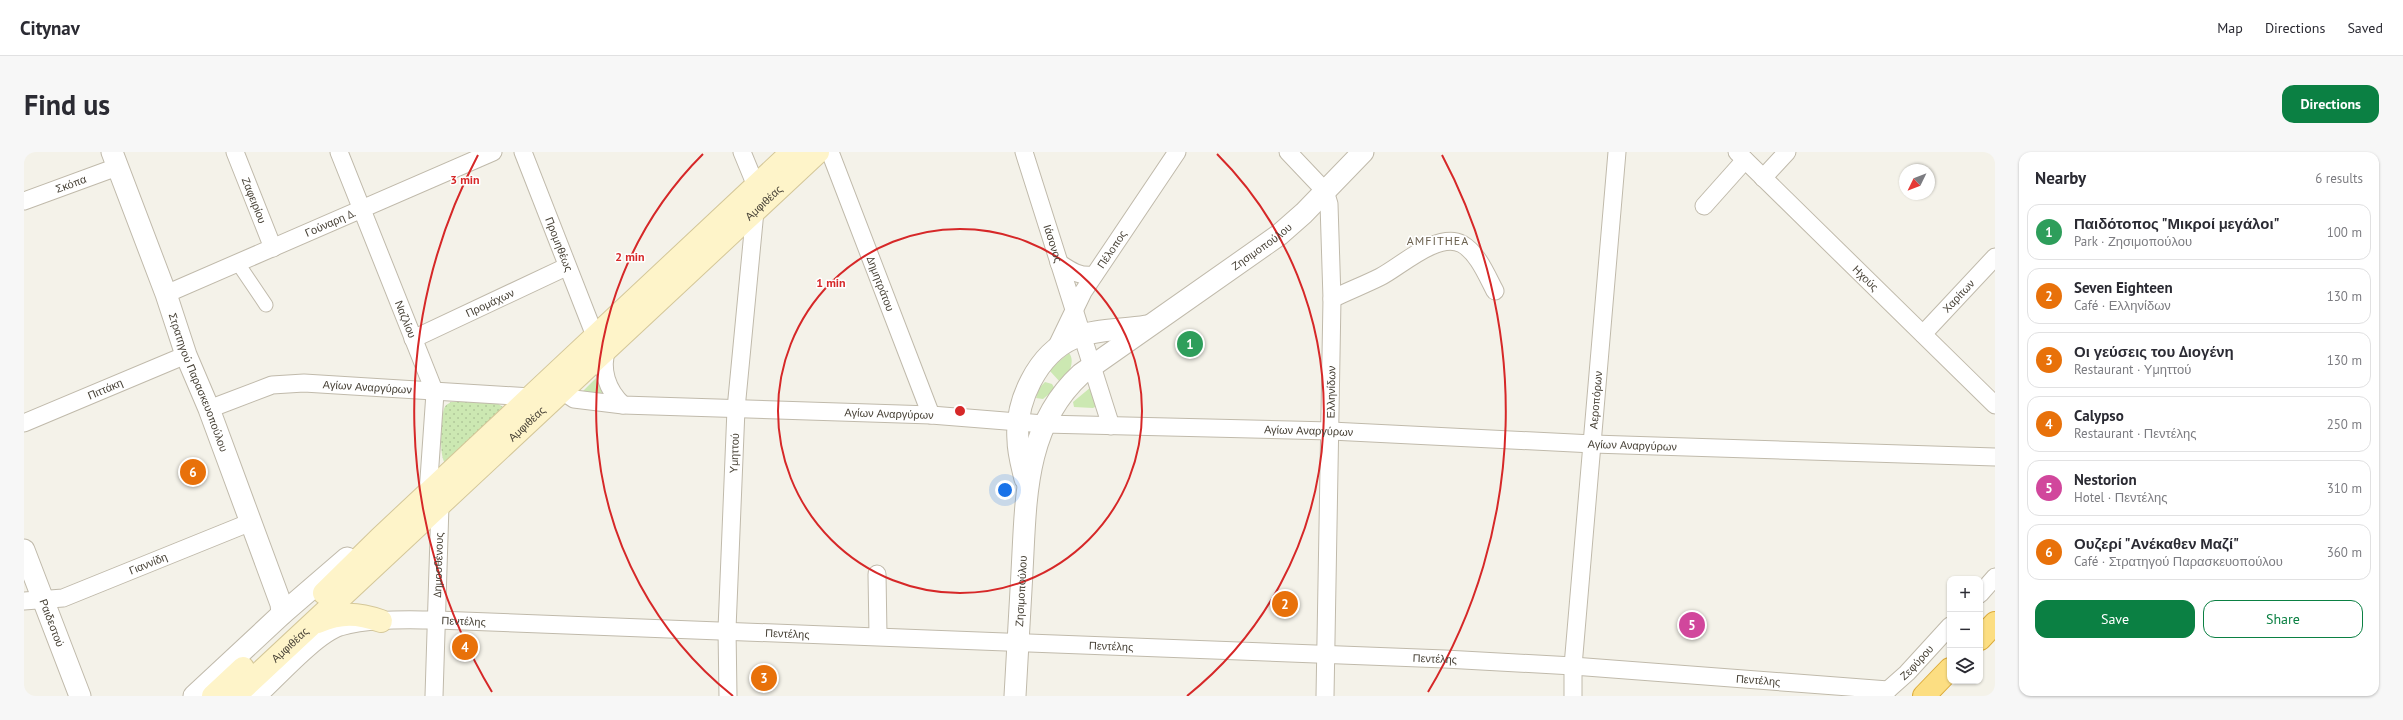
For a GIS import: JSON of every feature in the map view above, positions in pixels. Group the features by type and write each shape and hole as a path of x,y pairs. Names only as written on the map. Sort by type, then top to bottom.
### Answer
{"highway":[{"path":"1983,635 1995,623"},
{"path":"1924,696 1947,672"}],"main road":[{"name":"Αμφιθέας","path":"213,696 379,539 434,499 562,391 601,342 756,186 792,152"},
{"name":"Αμφιθέας","path":"235,696 310,626 434,499 530,397 601,342 754,211 818,152"},
{"path":"310,626 337,615 347,613 361,614 381,621"}],"street":[{"name":"Ζαφειρίου","path":"235,152 273,248"},
{"name":"Ναζλίου","path":"339,152 435,392 434,499"},
{"name":"Γούναρη Δ.","path":"166,294 493,152"},
{"name":"Προμηθέως","path":"523,152 566,267 601,342"},
{"path":"742,152 756,186"},
{"name":"Δημητράτου","path":"830,152 931,415"},
{"name":"Πέλοπος","path":"1054,350 1074,309 1094,275 1177,152"},
{"path":"1288,152 1325,191"},
{"name":"Ζησιμοπούλου","path":"1026,486 1044,424 1068,386 1092,366 1147,326 1279,235 1363,152"},
{"name":"Αεροπόρων","path":"1573,696 1573,666 1594,444 1617,152"},
{"path":"1763,178 1787,152"},
{"name":"Ιάσονος","path":"1025,153 1092,366"},
{"path":"1704,206 1741,156"},
{"name":"Ηχούς","path":"1741,156 1995,404"},
{"name":"Σκόπα","path":"24,201 115,160"},
{"name":"Στρατηγού Παρασκευοπούλου","path":"115,160 166,294 186,355 210,408 281,604 282,614"},
{"name":"Ελληνίδων","path":"1325,191 1329,204 1332,299 1331,431 1325,696"},
{"name":"Υμηττού","path":"728,696 727,629 736,409 754,211"},
{"path":"1332,299 1381,276 1426,249 1448,242 1462,244 1477,259 1495,291"},
{"name":"Χαρίτων","path":"1923,334 1995,257"},
{"path":"237,262 266,305"},
{"path":"1060,263 1073,272 1086,276 1094,275"},
{"name":"Προμάχων","path":"413,339 566,267"},
{"name":"Ζησιμοπούλου","path":"1015,696 1026,486 1018,439 1019,411 1027,389 1041,365 1054,350 1064,343 1082,335 1147,326"},
{"path":"601,342 605,377 613,394 622,405"},
{"name":"Πιττάκη","path":"24,422 186,355"},
{"path":"1092,366 1111,426"},
{"name":"Αγίων Αναργύρων","path":"210,408 272,385 304,383 530,397"},
{"name":"Αγίων Αναργύρων","path":"562,391 574,399 622,405 931,415 1044,424 1331,431 1594,444 1995,457"},
{"name":"Δημοσθένους","path":"434,499 437,620 434,696"},
{"name":"Γιαννίδη","path":"24,600 45,601 63,598 251,522"},
{"name":"Αμφιθέας","path":"194,696 282,614 346,559 379,539"},
{"name":"Ραιδεστού","path":"24,550 45,601 80,696"},
{"path":"877,574 878,635"},
{"path":"1983,591 1995,577"},
{"name":"Πεντέλης","path":"381,621 437,620 727,629 1326,654 1573,666 1844,691 1884,693"},
{"name":"Αμφιθέας","path":"258,696 319,640 339,628 381,621"},
{"name":"Ζεφύρου","path":"1884,693 1947,629"}],"green space":[{"path":"1069,353 1072,360 1070,369 1061,383 1049,370"},
{"path":"597,377 603,393 582,392"},
{"path":"1045,382 1052,384 1055,389 1043,399 1036,398 1039,388"},
{"path":"1091,387 1097,406 1093,408 1074,407 1073,402"},
{"path":"451,402 495,402 503,407 500,413 445,463 441,445 442,420 444,408"}],"place":[{"name":"Παιδότοπος \"Μικροί μεγάλοι\"","path":"1190,344"},
{"name":"Ουζερί \"Ανέκαθεν Μαζί\"","path":"193,472"},
{"name":"Seven Eighteen","path":"1285,604"},
{"name":"Nestorion","path":"1692,625"},
{"name":"Calypso","path":"465,647"},
{"name":"Οι γεύσεις του Διογένη","path":"764,678"}],"district":[{"name":"AMFITHEA","path":"1438,240"}]}
